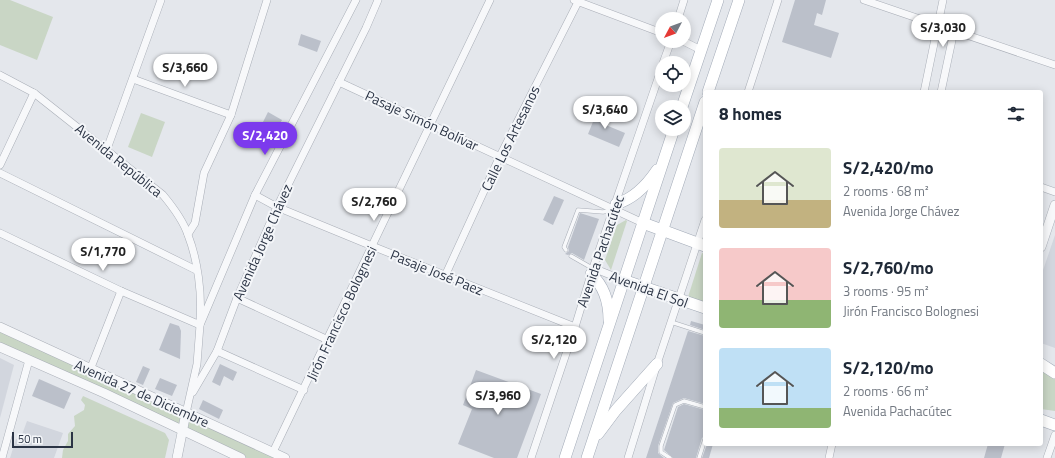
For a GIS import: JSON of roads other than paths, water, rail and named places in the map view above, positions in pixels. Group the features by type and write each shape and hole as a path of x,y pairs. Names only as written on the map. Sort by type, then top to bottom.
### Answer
{"main road":[{"path":"684,100 718,0"},
{"path":"709,90 739,0"},
{"path":"586,458 703,108"},
{"path":"565,458 609,329 623,280 672,136"},
{"path":"615,207 639,191 662,163"},
{"path":"643,223 701,245"},
{"path":"592,271 604,291 609,310 609,329"},
{"name":"Avenida El Sol","path":"623,280 703,307"},
{"path":"590,446 616,410 657,364"},
{"path":"1047,366 1055,373"},
{"path":"1043,421 1055,425"}],"street":[{"path":"107,149 134,79 161,0"},
{"path":"188,234 195,223 204,173 231,115 267,0"},
{"name":"Avenida Jorge Chávez","path":"186,413 197,364 200,325 256,195 356,0"},
{"name":"Avenida Jorge Chávez","path":"189,397 218,350 237,298 277,207 378,0"},
{"name":"Jirón Francisco Bolognesi","path":"273,452 490,0"},
{"path":"680,12 684,0"},
{"path":"749,90 778,0"},
{"path":"864,0 1055,65"},
{"path":"924,90 943,0"},
{"path":"576,1 655,29"},
{"name":"Calle Los Artesanos","path":"445,276 500,156 576,1"},
{"path":"941,90 954,31"},
{"path":"691,45 701,50"},
{"name":"Avenida República","path":"0,75 34,93 107,149 163,195 177,213 188,234 196,270 200,299 200,325"},
{"path":"134,79 231,115"},
{"name":"Pasaje Simón Bolívar","path":"339,82 615,207"},
{"name":"Avenida Pachacútec","path":"531,458 575,327 592,271 655,87"},
{"path":"0,165 34,93"},
{"path":"0,173 196,270"},
{"path":"1043,188 1055,192"},
{"name":"Pasaje José Paez","path":"256,195 277,207 445,276 575,327"},
{"path":"1043,241 1055,205"},
{"path":"615,207 643,223"},
{"path":"628,458 657,364 679,300 701,245 703,232"},
{"path":"0,233 121,291 200,325"},
{"name":"Avenida El Sol","path":"592,271 623,280"},
{"path":"90,370 121,291"},
{"path":"237,298 328,340"},
{"name":"Avenida 27 de Diciembre","path":"0,327 90,370 285,458"},
{"name":"Avenida 27 de Diciembre","path":"0,347 241,458"},
{"path":"218,350 304,390"},
{"path":"2,458 29,360"},
{"path":"177,458 186,413"},
{"path":"1047,458 1055,435"},
{"path":"829,458 832,446"}],"lane":[{"path":"566,250 564,247 578,210 590,214 615,207"},
{"path":"573,258 592,271"},
{"path":"671,322 703,332"},
{"path":"670,458 661,452 661,446 675,405 684,401 703,406"},
{"path":"699,458 703,445"}]}
